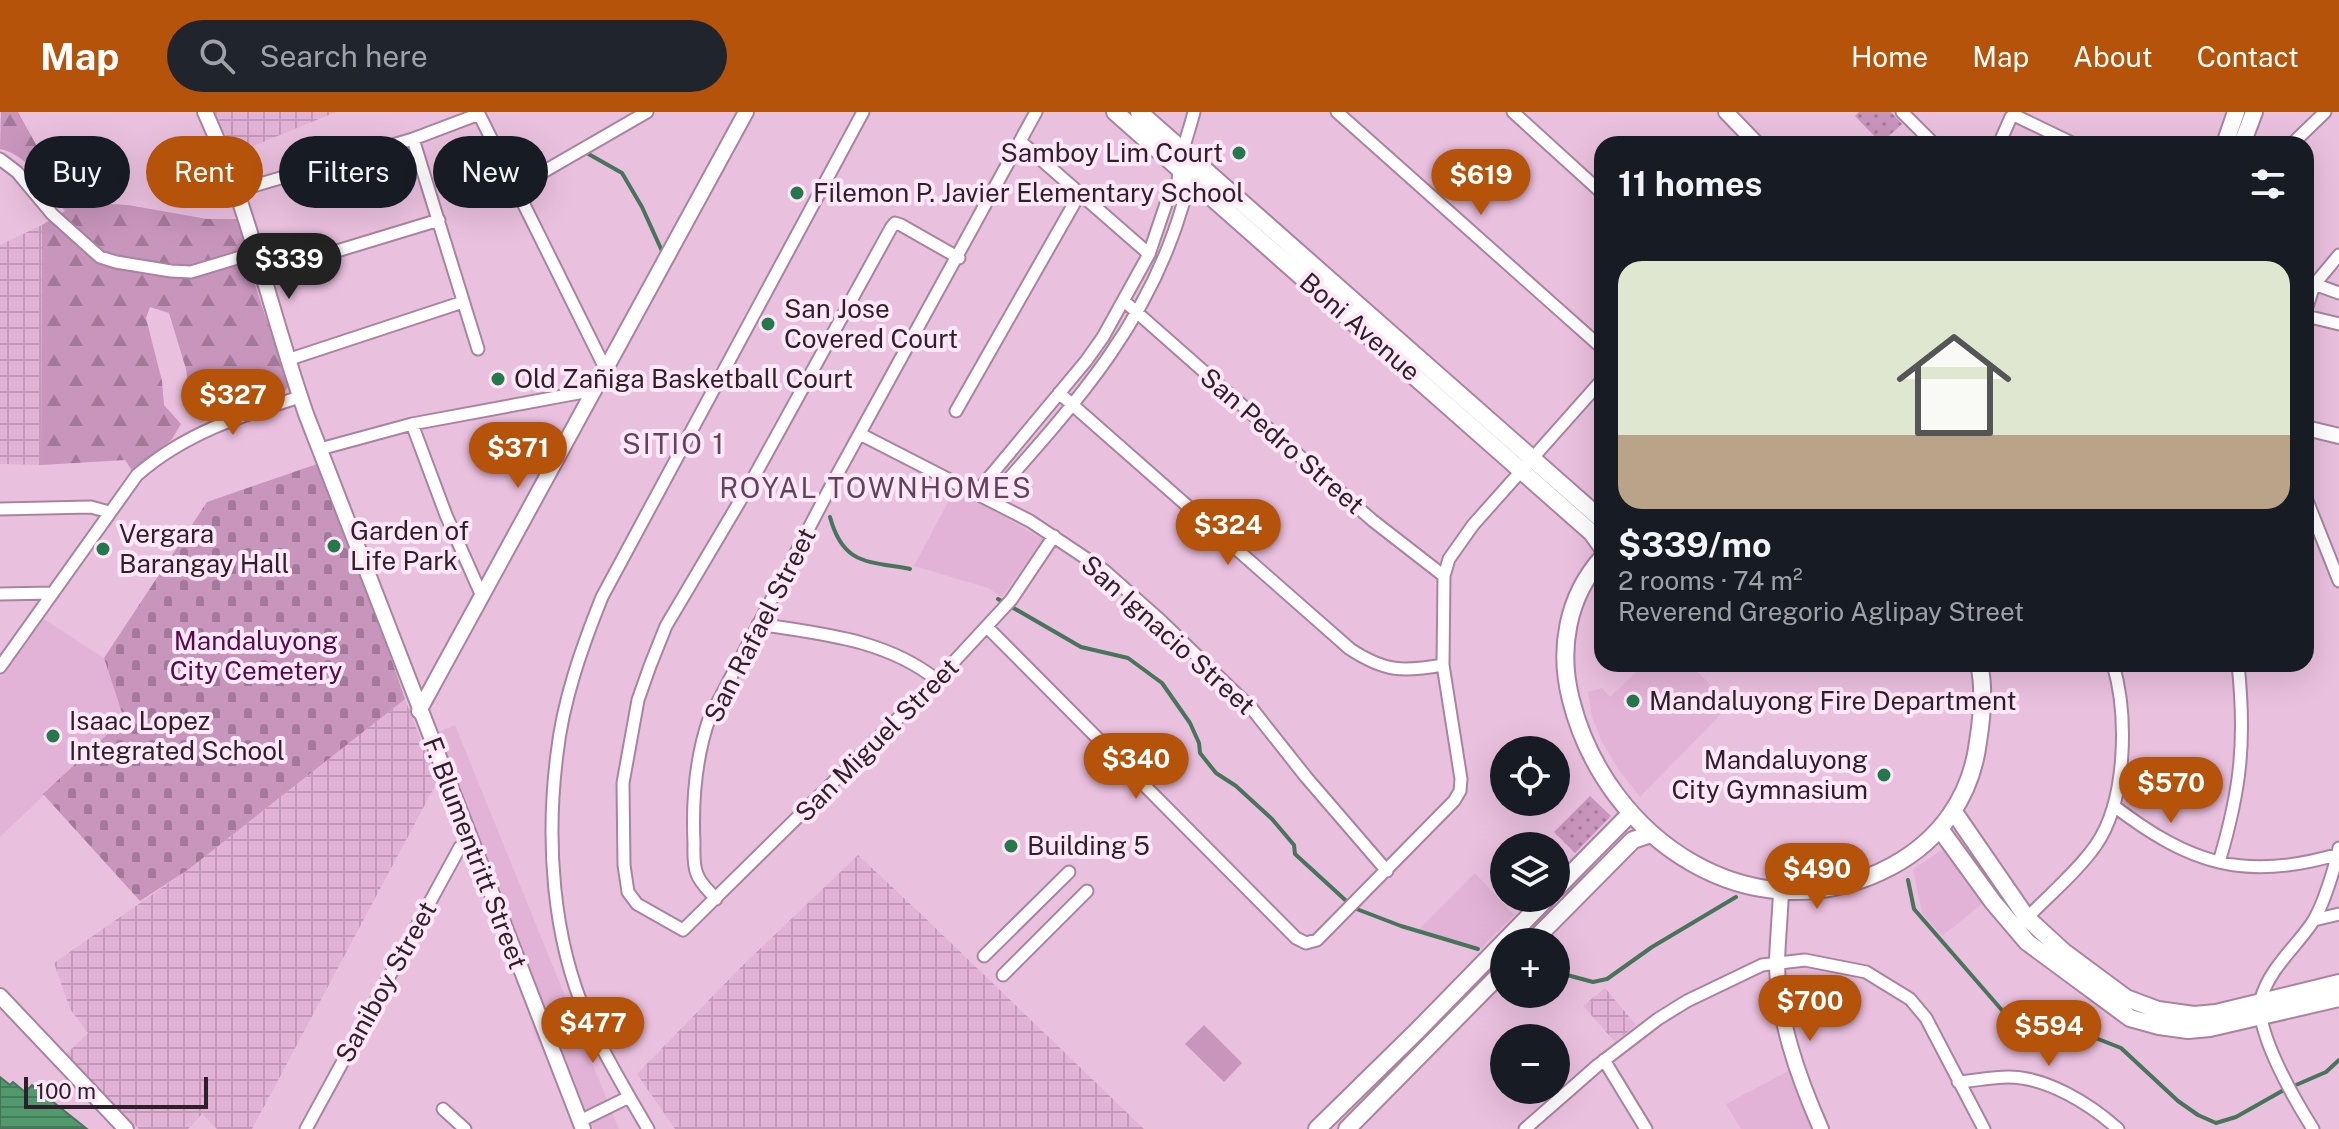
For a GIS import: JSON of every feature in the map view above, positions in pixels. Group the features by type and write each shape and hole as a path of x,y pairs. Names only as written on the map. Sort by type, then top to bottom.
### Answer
{"main road":[{"name":"Boni Avenue","path":"1115,112 1182,160 1527,463 1594,514"},
{"name":"Boni Avenue","path":"1139,112 1182,160"},
{"path":"2228,136 2236,112"},
{"path":"2245,136 2254,112"},
{"name":"Boni Avenue","path":"1527,463 1594,536"},
{"path":"1594,569 1580,589 1571,612 1564,662 1576,719 1590,753 1606,784 1651,834 1703,868 1732,881 1781,892 1827,890 1864,879 1923,847 1954,812 1976,763 1982,701 1980,672"},
{"path":"1954,812 2021,924"},
{"path":"1570,875 1630,814"},
{"path":"1940,829 2057,966 2130,1018 2188,1030 2261,1010 2339,983"},
{"path":"1546,928 1633,840 1651,834"},
{"path":"1317,1129 1533,912"},
{"path":"1347,1129 1490,984"},
{"path":"2261,1010 2339,998"}],"street":[{"name":"F. Blumentritt Street","path":"205,112 214,136"},
{"path":"548,170 647,112"},
{"path":"419,711 746,112"},
{"path":"648,1129 587,1017 568,956 557,908 554,789 557,751 573,678 594,617 618,564 863,112"},
{"name":"San Rafael Street","path":"716,899 695,871 693,821 701,743 709,719 1036,112"},
{"path":"990,500 1072,406 1117,348 1138,314 1173,238 1183,204 1177,191 1194,112"},
{"path":"1337,112 1594,341"},
{"path":"1513,112 1594,186"},
{"path":"1726,112 1749,136"},
{"path":"1902,112 1926,136"},
{"path":"2300,136 2325,112"},
{"path":"417,137 479,113 491,136"},
{"path":"2003,136 2011,117 2016,116 2057,136"},
{"path":"1021,142 1149,254"},
{"path":"417,151 478,349"},
{"path":"0,159 17,172 52,214 100,257 191,272 254,253"},
{"path":"977,492 1086,361 1124,301 1149,254 1167,201 1177,191"},
{"path":"956,411 1079,195"},
{"name":"F. Blumentritt Street","path":"241,208 300,397 581,1125"},
{"path":"527,208 606,370"},
{"path":"261,274 439,220"},
{"name":"San Miguel Street","path":"959,258 901,225 895,223 891,228 758,471 666,626 638,700 623,783 624,865 628,892 632,898 683,930 987,627 1007,605 1054,536"},
{"path":"2314,279 2339,255"},
{"path":"2314,284 2339,293"},
{"name":"San Pedro Street","path":"1124,301 1372,520 1444,576"},
{"path":"287,360 463,302"},
{"path":"2314,318 2339,324"},
{"path":"987,627 1296,938 1306,943 1317,940 1387,871 1460,791 1461,779 1443,665 1444,576 1449,559 1527,463 1594,389"},
{"path":"320,449 412,424 595,390"},
{"path":"1059,393 1350,649 1374,665 1401,670 1443,665"},
{"path":"0,667 137,475 157,458 197,433 300,397"},
{"path":"412,424 446,515 481,594"},
{"path":"2314,430 2339,436"},
{"name":"San Ignacio Street","path":"860,434 977,492 1054,536 1121,585 1253,710 1387,871"},
{"path":"0,509 91,507 109,512"},
{"path":"2314,518 2339,581"},
{"path":"0,594 53,593"},
{"path":"758,624 858,641 910,660 937,680"},
{"path":"2021,924 2094,848 2114,806 2120,773 2122,722 2114,672"},
{"path":"2219,862 2240,769 2243,739 2239,672"},
{"path":"2114,806 2175,848 2219,862 2280,868 2304,864 2339,852"},
{"name":"Saniboy Street","path":"306,1129 460,847 469,839"},
{"path":"2313,1129 2284,1081 2261,1010 2269,978 2314,920 2339,852"},
{"path":"984,956 1069,872"},
{"path":"1003,975 1087,891"},
{"path":"1781,892 1777,962 1784,1019 1801,1080 1821,1129"},
{"path":"2314,920 2339,914"},
{"path":"1525,1129 1604,1060 1687,1001 1752,970 1777,962 1805,960 1866,972 1910,999 1926,1018 1984,1129"},
{"path":"0,996 126,1129"},
{"path":"1604,1060 1646,1129"},
{"path":"1958,1082 2009,1077 2039,1082 2078,1100 2118,1129"},
{"path":"581,1125 629,1097"},
{"path":"443,1109 465,1129"}],"shaded area":[{"path":"215,112 336,112 263,142 263,136 226,136"},
{"path":"42,225 41,465 0,464 0,245"},
{"path":"955,489 1043,539 1002,597 988,588 914,566"},
{"name":"Isaac Lopez Integrated School","path":"44,619 104,658 124,719 0,837 0,677"},
{"path":"1637,672 1698,672 1730,705 1640,797 1618,769 1592,717 1588,692 1602,688 1610,697"},
{"path":"405,699 437,782 252,1129 217,1129 202,1114 188,1129 139,1129 66,1054 88,1033 70,1009 54,963 189,869"},
{"path":"455,725 619,1129 593,1129 438,732"},
{"path":"1946,847 1987,900 1942,936 1922,913 1913,869"},
{"path":"858,855 1144,1129 675,1129 637,1074 740,968"},
{"path":"1475,873 1490,889 1490,912 1511,912 1514,915 1501,928 1490,928 1490,939 1481,948 1418,930"},
{"path":"1605,988 1636,1025 1615,1042 1583,1006"},
{"path":"1792,1069 1812,1129 1741,1129 1726,1104"},
{"path":"0,1077 10,1085 13,1082 25,1092 32,1085 87,1129 0,1129"}],"green space":[{"path":"1,112 18,112 31,136 24,136 24,162 0,149"},
{"path":"1859,112 1891,112 1902,124 1889,136 1874,136 1855,116"},
{"path":"130,205 207,219 238,219 260,301 294,380 283,393 253,405 239,427 216,430 190,399 186,369 169,313 150,307 146,318 162,381 164,405 181,424 172,439 133,472 125,460 41,465 42,225 65,211 63,208 130,208"},
{"name":"Mandaluyong City Cemetery","path":"317,464 368,592 405,699 189,869 140,901 43,794 124,719 104,658 207,502"},
{"path":"1590,796 1611,816 1575,853 1570,848 1570,832 1554,832"},
{"path":"1204,1025 1242,1063 1224,1082 1185,1044"}],"waterway":[{"path":"585,152 622,173 662,251"},
{"path":"830,517 842,544 859,558 910,569"},
{"path":"998,599 1081,647 1128,658 1162,683 1190,723 1200,753 1216,773 1236,786 1272,819 1294,845 1295,854 1354,908 1478,949"},
{"path":"1908,880 1914,909 2007,1016 2083,1033 2121,1048 2178,1101 2216,1123 2236,1117 2282,1091"},
{"path":"1570,976 1593,982 1607,979 1652,947 1736,897"},
{"path":"2296,1085 2326,1072 2339,1060"}],"place":[{"name":"Samboy Lim Court","path":"1239,153"},
{"name":"Filemon P. Javier Elementary School","path":"797,193"},
{"name":"San Jose Covered Court","path":"768,324"},
{"name":"Old Zañiga Basketball Court","path":"498,379"},
{"name":"Garden of Life Park","path":"334,546"},
{"name":"Vergara Barangay Hall","path":"103,549"},
{"name":"Mandaluyong Fire Department","path":"1633,701"},
{"name":"Isaac Lopez Integrated School","path":"53,736"},
{"name":"Mandaluyong City Gymnasium","path":"1884,775"},
{"name":"Building 5","path":"1011,846"}],"district":[{"name":"SITIO 1","path":"674,444"},
{"name":"ROYAL TOWNHOMES","path":"876,488"}]}
